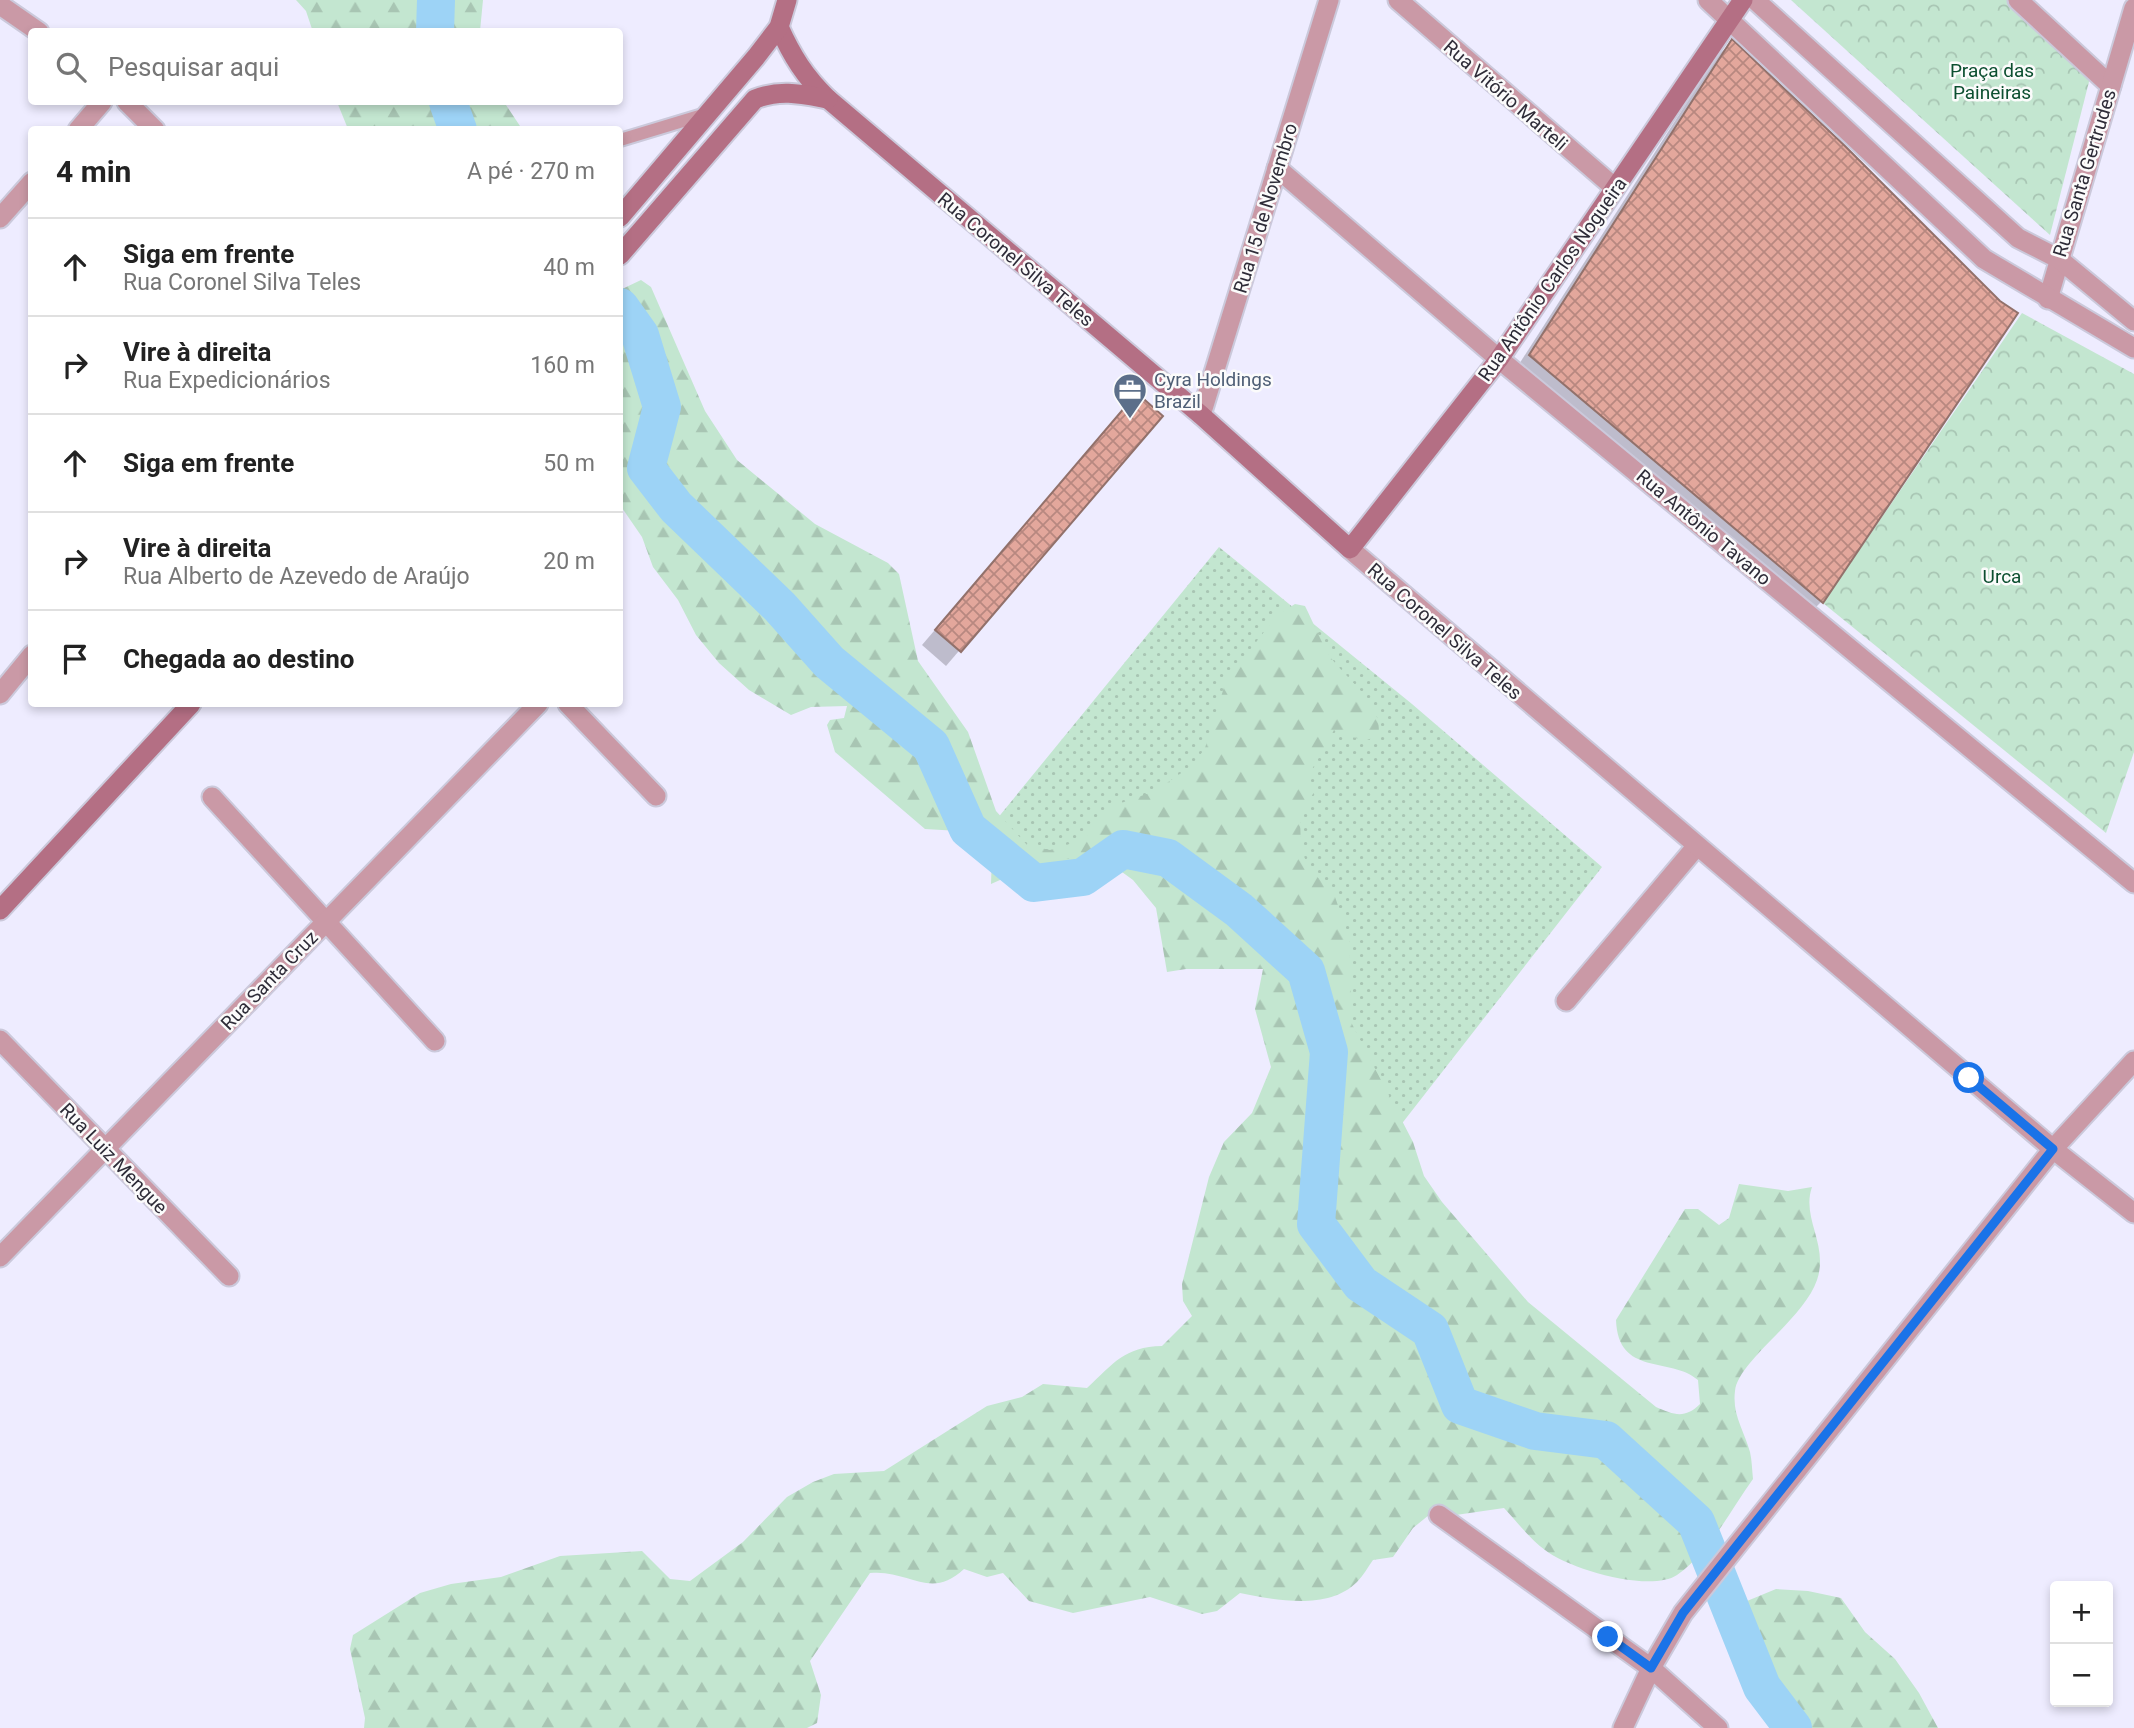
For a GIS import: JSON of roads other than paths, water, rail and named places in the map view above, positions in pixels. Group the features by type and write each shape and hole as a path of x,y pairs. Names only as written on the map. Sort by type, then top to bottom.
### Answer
{"main road":[{"path":"623,213 779,27 787,0"},
{"name":"Rua Antônio Carlos Nogueira","path":"1350,549 1499,359 1743,0"},
{"name":"Rua Coronel Silva Teles","path":"779,27 795,62 807,80 1201,415 1350,549"},
{"path":"623,252 755,99 772,93 790,92 828,99"},
{"path":"0,910 188,707"}],"street":[{"name":"Rua 15 de Novembro","path":"1201,415 1329,0"},
{"name":"Rua Vitório Marteli","path":"1398,0 1615,188"},
{"path":"1708,0 1984,259 2134,348"},
{"path":"1755,0 2018,239 2059,258 2134,321"},
{"path":"2018,0 2111,86"},
{"path":"0,5 33,28"},
{"name":"Rua Santa Gertrudes","path":"2048,299 2134,8"},
{"path":"81,126 99,105"},
{"path":"130,105 151,126"},
{"name":"Rua Antônio Tavano","path":"1276,168 1499,359 2134,883"},
{"path":"0,218 28,186"},
{"name":"Rua Coronel Silva Teles","path":"1350,549 1696,847 2053,1149 2134,1213"},
{"path":"0,694 28,660"},
{"name":"Rua Santa Cruz","path":"0,1256 535,707"},
{"path":"571,707 656,796"},
{"path":"212,797 435,1041"},
{"path":"1566,1001 1696,847"},
{"name":"Rua Luiz Mengue","path":"0,1040 229,1276"},
{"path":"1623,1728 1651,1668 1683,1613 2053,1149 2134,1061"},
{"path":"1439,1515 1651,1668 1718,1728"}],"lane":[{"path":"623,139 706,114"}],"waterway":[{"path":"435,28 436,0"},
{"path":"449,105 457,126"},
{"path":"623,311 640,335 662,407 646,468 676,507 780,607 829,662 931,746 968,829 1034,883 1083,877 1123,849 1168,858 1239,910 1306,971 1329,1052 1316,1224 1361,1284 1430,1330 1460,1405 1535,1431 1606,1440 1696,1522 1762,1687 1793,1728"}],"place":[{"name":"Cyra Holdings Brazil","path":"1130,420"}],"park label":[{"name":"Praça das Paineiras","path":"1992,81"},
{"name":"Urca","path":"2002,576"}]}
